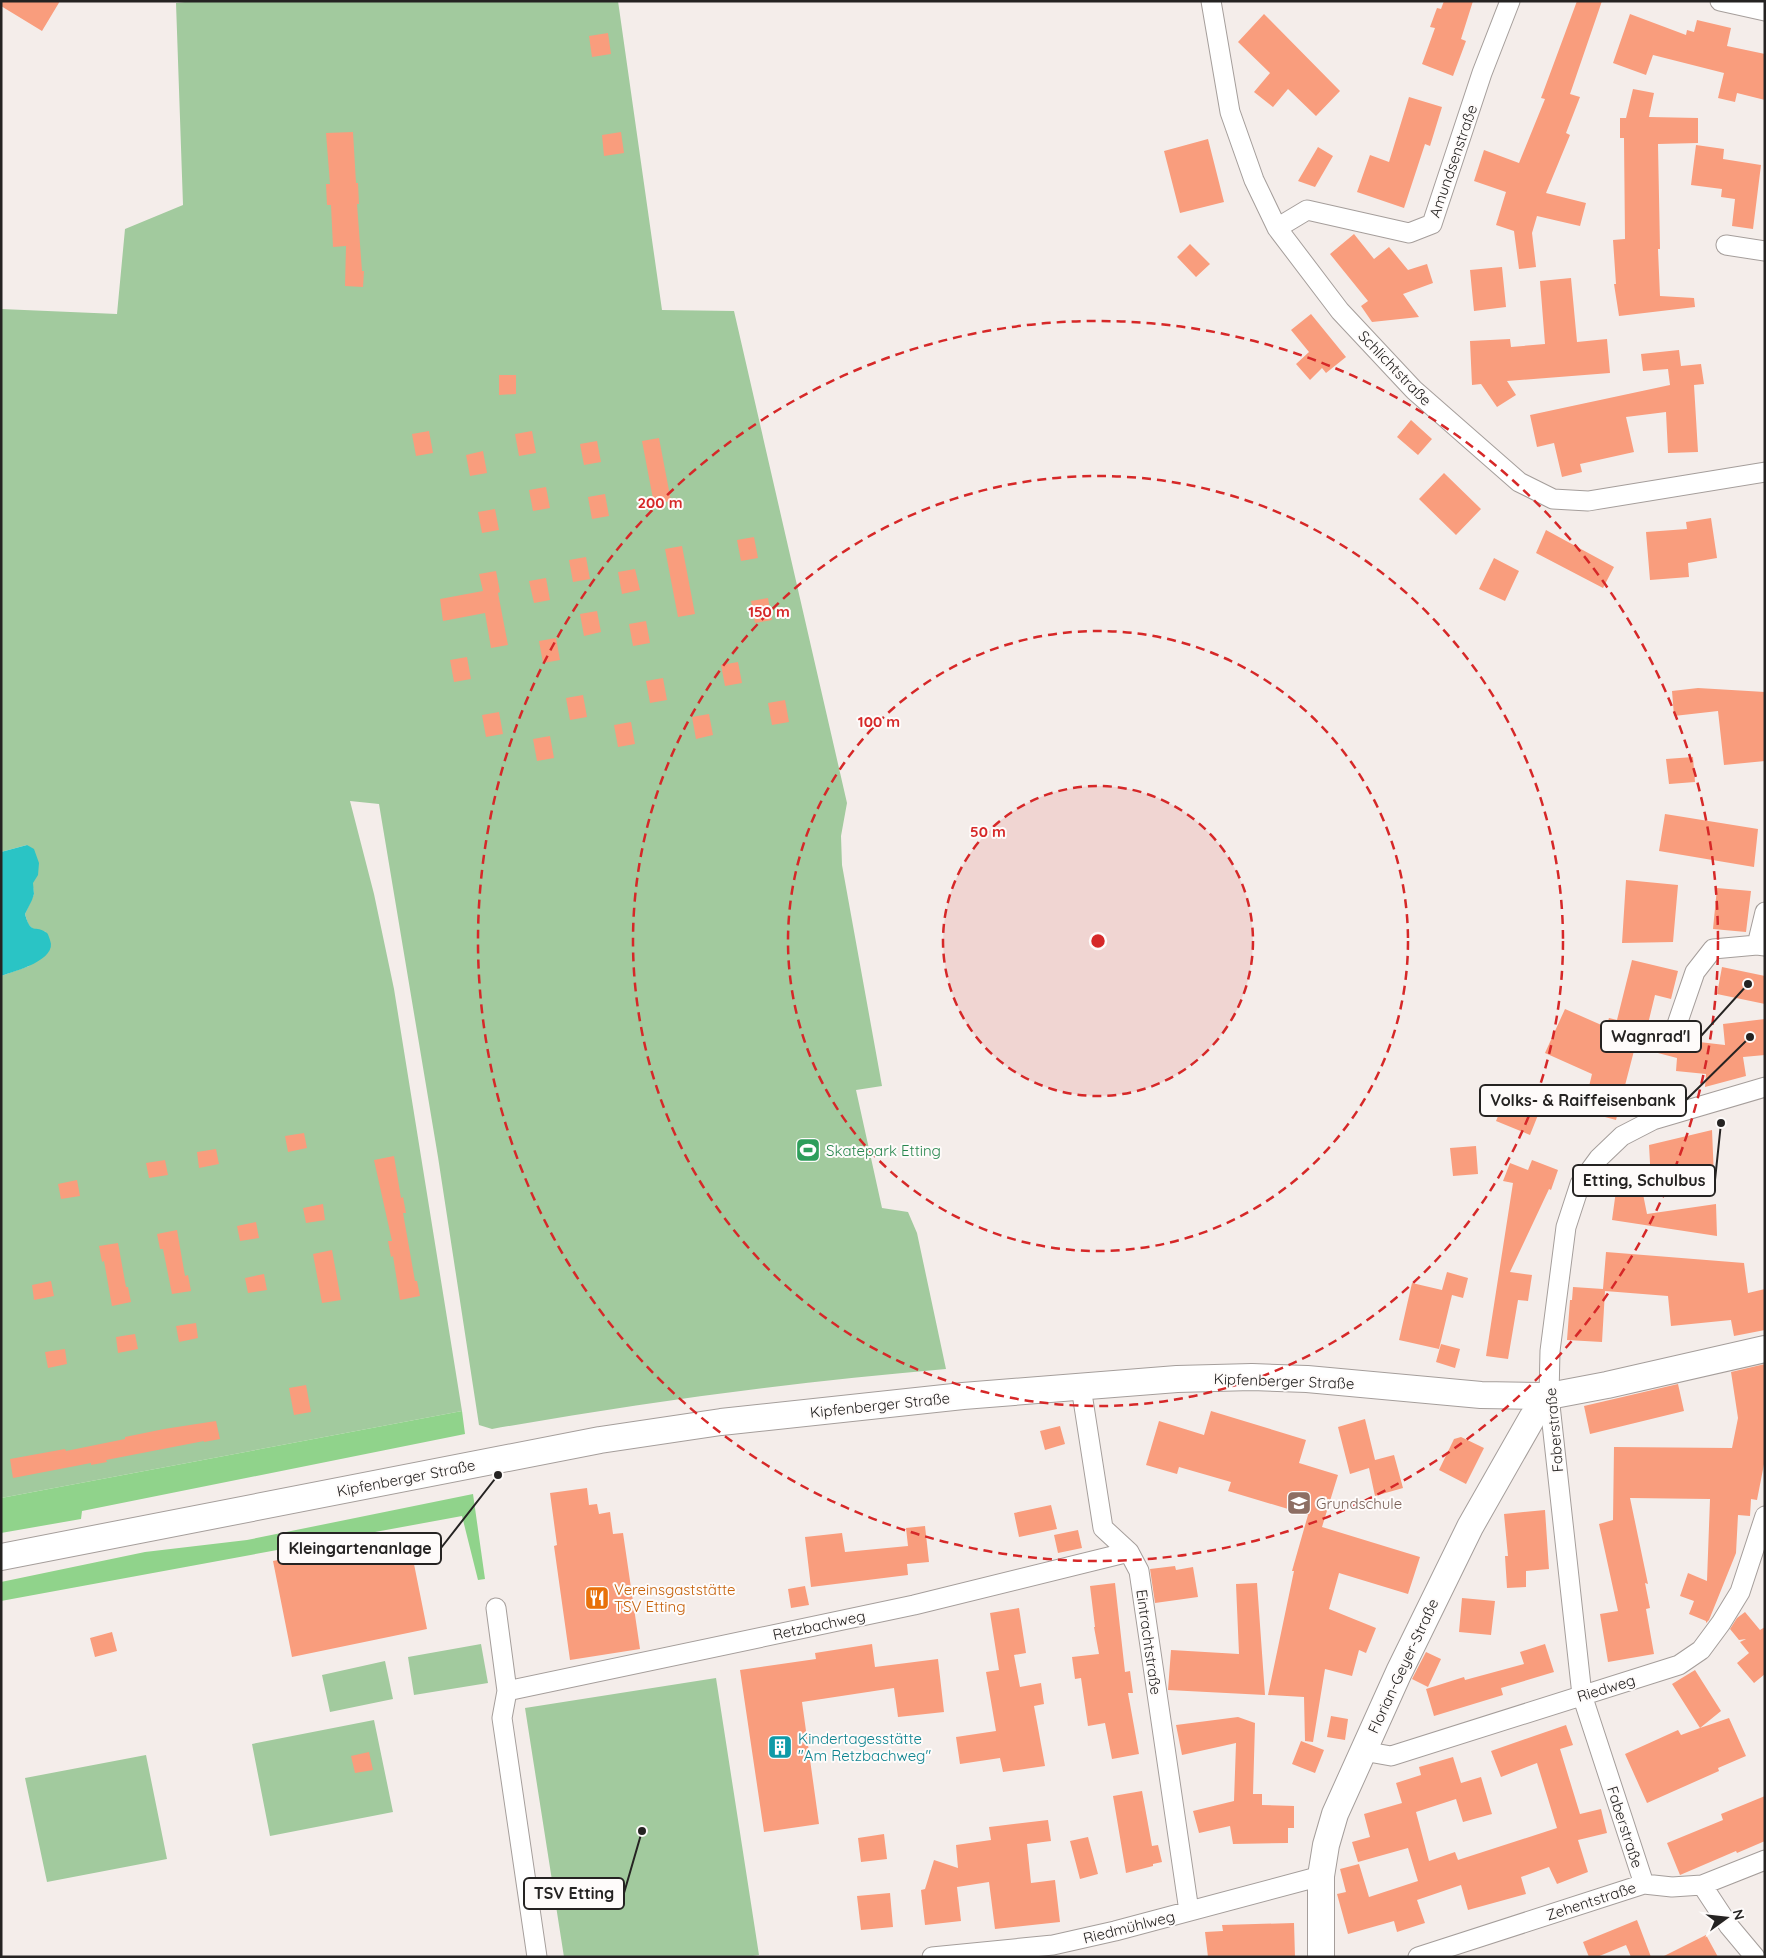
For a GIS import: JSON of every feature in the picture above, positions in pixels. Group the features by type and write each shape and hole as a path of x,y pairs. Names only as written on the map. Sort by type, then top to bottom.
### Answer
{"street":[{"name":"Schlichtstraße","path":"1212,1 1230,112 1254,180 1277,228 1340,311 1414,390 1519,482 1553,499 1588,501 1765,472"},
{"name":"Amundsenstraße","path":"1277,228 1307,210 1409,233 1432,224 1482,74 1510,1"},
{"path":"1720,1 1765,11"},
{"path":"1726,245 1765,252"},
{"path":"1674,1033 1695,972 1713,949 1761,946 1765,912"},
{"name":"Faberstraße","path":"1644,1884 1582,1695 1549,1396 1550,1351 1566,1227 1580,1184 1599,1158 1622,1136 1652,1120 1765,1087"},
{"name":"Kipfenberger Straße","path":"1,1557 600,1440 731,1421 963,1396 1177,1379 1252,1377 1368,1384 1481,1395 1549,1396 1607,1385 1765,1348"},
{"name":"Eintrachtstraße","path":"1082,1387 1103,1528 1129,1552 1139,1571 1189,1911"},
{"name":"Florian-Geyer-Straße","path":"1321,1957 1321,1876 1326,1844 1335,1814 1399,1672 1470,1527 1532,1418 1549,1396"},
{"name":"Riedweg","path":"1363,1751 1391,1756 1679,1665 1701,1650 1721,1623 1740,1592 1765,1516"},
{"name":"Retzbachweg","path":"507,1691 914,1605 1129,1552"},
{"path":"496,1608 507,1691 502,1718 537,1957"},
{"name":"Zehentstraße","path":"1418,1957 1644,1884 1672,1887 1702,1885 1765,1860"},
{"name":"Riedmühlweg","path":"932,1957 1054,1945 1115,1931 1321,1876"},
{"path":"1702,1885 1729,1926 1755,1957"}],"green space":[{"path":"194,1 618,1 662,310 734,311 847,803 841,836 842,865 882,1086 856,1090 882,1208 908,1212 917,1233 946,1369 832,1380 719,1394 605,1410 492,1429 479,1425 438,1157 379,804 350,801 374,894 394,989 462,1411 1,1498 1,976 29,966 46,932 33,929 28,924 25,914 34,894 27,845 1,852 1,309 117,314 125,229 183,205 176,3"},
{"path":"462,1411 465,1434 82,1511 81,1519 1,1533 1,1498"},
{"path":"473,1494 485,1579 478,1580 462,1516 1,1601 1,1582 145,1552 247,1540"},
{"path":"481,1644 488,1683 414,1695 408,1657"},
{"path":"385,1661 393,1699 330,1712 322,1675"},
{"path":"716,1678 759,1955 746,1957 564,1957 525,1708"},
{"path":"374,1720 393,1812 270,1836 252,1744"},
{"path":"146,1755 167,1859 47,1882 25,1778"}],"water":[{"path":"27,845 34,849 39,863 38,875 33,883 34,894 25,914 31,927 47,933 51,947 42,959 34,964 1,976 1,852"}],"building":[{"path":"1,1 60,1 42,31 1,6"},
{"path":"1444,1 1473,1 1461,39 1466,41 1453,76 1422,64 1435,28 1430,27 1437,8 1441,9"},
{"path":"1577,1 1602,1 1570,94 1580,97 1566,133 1570,135 1546,193 1586,203 1580,226 1537,216 1532,233 1536,267 1519,269 1514,231 1496,225 1506,192 1474,181 1484,150 1519,163 1545,99 1541,98"},
{"path":"1264,14 1340,91 1316,116 1288,89 1273,107 1254,92 1270,73 1238,42"},
{"path":"1630,14 1686,35 1687,30 1694,32 1697,20 1731,28 1727,46 1765,54 1765,100 1737,93 1735,102 1718,98 1724,73 1653,55 1646,75 1613,63"},
{"path":"608,33 611,54 592,57 589,36"},
{"path":"1633,89 1654,93 1649,117 1698,118 1698,143 1658,144 1660,296 1694,298 1695,307 1619,316 1614,284 1616,284 1613,240 1625,239 1624,138 1620,138 1620,118 1626,118"},
{"path":"1409,97 1442,107 1430,146 1425,144 1404,208 1357,192 1370,155 1389,162"},
{"path":"353,132 356,183 358,183 359,204 357,204 362,271 364,271 363,287 345,286 346,246 333,247 331,205 327,205 326,184 330,184 326,133"},
{"path":"621,132 624,153 604,156 602,135"},
{"path":"1208,139 1224,202 1180,213 1164,151"},
{"path":"1696,145 1724,149 1723,159 1761,165 1753,229 1732,226 1735,199 1721,197 1722,189 1691,185"},
{"path":"1318,147 1333,156 1315,187 1298,181"},
{"path":"1354,234 1374,259 1389,247 1408,270 1427,264 1433,283 1403,294 1419,317 1372,322 1361,306 1368,301 1330,254"},
{"path":"1190,244 1210,264 1196,277 1177,257"},
{"path":"1502,267 1506,307 1474,311 1470,270"},
{"path":"1571,278 1577,342 1607,339 1610,373 1507,381 1516,395 1497,407 1481,384 1472,385 1470,341 1510,339 1511,347 1545,344 1540,281"},
{"path":"1311,314 1346,357 1326,373 1322,368 1310,380 1296,364 1309,352 1291,330"},
{"path":"1679,350 1681,366 1701,364 1704,384 1694,385 1698,452 1668,453 1666,412 1626,417 1634,452 1580,464 1582,472 1562,477 1554,443 1537,447 1530,415 1670,385 1668,369 1643,371 1641,354"},
{"path":"499,375 516,375 516,394 499,395"},
{"path":"1411,420 1432,439 1418,455 1397,437"},
{"path":"429,431 433,453 416,456 412,434"},
{"path":"532,431 536,453 519,456 515,434"},
{"path":"659,438 671,501 654,504 642,441"},
{"path":"597,441 601,462 584,465 580,444"},
{"path":"483,451 487,473 470,476 466,455"},
{"path":"1444,473 1481,509 1456,535 1419,499"},
{"path":"546,487 550,508 533,511 529,490"},
{"path":"605,494 609,516 592,519 588,497"},
{"path":"495,509 499,530 482,533 478,512"},
{"path":"1711,518 1717,558 1688,563 1689,577 1650,580 1646,532 1687,529 1686,522"},
{"path":"1546,530 1614,567 1603,588 1536,553"},
{"path":"754,537 758,558 741,561 737,540"},
{"path":"682,546 695,614 678,617 665,549"},
{"path":"586,557 590,579 573,582 569,560"},
{"path":"1494,558 1519,571 1505,601 1479,589"},
{"path":"635,569 640,590 622,594 618,572"},
{"path":"496,571 500,592 498,593 508,645 491,648 485,613 443,621 440,599 483,591 479,574"},
{"path":"546,578 550,600 534,603 529,581"},
{"path":"768,598 772,620 755,623 751,601"},
{"path":"597,611 601,632 584,636 580,614"},
{"path":"646,621 650,643 633,646 629,624"},
{"path":"556,638 560,660 543,663 539,641"},
{"path":"467,657 471,679 454,682 450,660"},
{"path":"738,662 742,683 725,686 721,665"},
{"path":"663,678 667,700 650,703 646,681"},
{"path":"1698,688 1765,692 1765,761 1724,765 1718,711 1674,716 1672,691"},
{"path":"583,695 587,717 570,720 566,698"},
{"path":"785,700 789,722 772,725 768,703"},
{"path":"499,712 503,734 486,737 482,715"},
{"path":"709,714 713,735 696,739 692,717"},
{"path":"631,722 635,744 618,747 614,725"},
{"path":"550,736 554,758 537,761 533,739"},
{"path":"1693,757 1695,782 1669,784 1666,759"},
{"path":"1665,814 1758,829 1754,867 1659,851"},
{"path":"1626,880 1678,885 1673,942 1622,943"},
{"path":"1717,888 1751,891 1746,932 1713,929"},
{"path":"1632,960 1678,971 1671,999 1655,995 1647,1028 1663,1032 1665,1040 1671,1044 1677,1044 1682,1040 1725,1045 1723,1024 1765,1019 1765,1055 1743,1057 1746,1076 1705,1087 1706,1074 1676,1071 1677,1058 1635,1047 1616,1120 1583,1111 1592,1074 1545,1053 1565,1009 1606,1027 1609,1018 1617,1020"},
{"path":"1722,967 1765,976 1765,1004 1717,994"},
{"path":"1510,1087 1544,1100 1530,1135 1496,1121"},
{"path":"1712,1130 1714,1177 1643,1194 1647,1214 1716,1204 1717,1236 1612,1220 1618,1176 1651,1181 1649,1145"},
{"path":"304,1133 307,1148 288,1152 285,1136"},
{"path":"1476,1146 1478,1174 1453,1176 1450,1148"},
{"path":"216,1149 219,1164 199,1168 197,1152"},
{"path":"394,1156 401,1198 403,1197 406,1213 403,1213 415,1281 417,1281 420,1296 400,1300 393,1256 391,1257 388,1241 392,1241 374,1160"},
{"path":"165,1160 168,1175 149,1178 146,1163"},
{"path":"1532,1160 1558,1170 1551,1190 1549,1189 1510,1272 1532,1275 1528,1301 1518,1300 1508,1359 1486,1356 1513,1183 1503,1181 1510,1163 1528,1170"},
{"path":"77,1180 80,1196 61,1199 58,1184"},
{"path":"323,1204 325,1220 306,1223 303,1208"},
{"path":"256,1222 259,1238 240,1241 237,1226"},
{"path":"177,1230 185,1276 188,1275 191,1291 172,1294 163,1249 160,1249 157,1234"},
{"path":"118,1243 126,1287 128,1287 131,1302 112,1306 104,1261 102,1262 99,1246"},
{"path":"332,1250 341,1300 322,1303 313,1254"},
{"path":"1606,1252 1744,1263 1748,1293 1765,1289 1765,1330 1734,1336 1731,1320 1671,1326 1668,1296 1605,1291 1602,1342 1567,1340 1570,1300 1572,1300 1573,1287 1603,1289"},
{"path":"1447,1272 1468,1278 1463,1298 1452,1295 1439,1349 1399,1340 1412,1283 1442,1290"},
{"path":"264,1274 267,1290 248,1293 245,1278"},
{"path":"51,1281 54,1296 34,1300 32,1285"},
{"path":"196,1323 198,1338 179,1342 176,1326"},
{"path":"135,1334 138,1349 118,1353 116,1337"},
{"path":"1441,1344 1460,1349 1455,1368 1436,1362"},
{"path":"65,1349 67,1364 48,1368 45,1352"},
{"path":"1765,1364 1765,1459 1757,1500 1751,1499 1750,1516 1738,1515 1736,1553 1709,1620 1706,1623 1706,1621 1689,1614 1694,1601 1680,1596 1688,1573 1707,1581 1710,1499 1630,1498 1648,1584 1645,1583 1650,1608 1646,1609 1654,1654 1608,1662 1600,1614 1618,1611 1599,1524 1613,1520 1614,1447 1732,1448 1738,1418 1731,1372"},
{"path":"1678,1384 1684,1411 1590,1434 1584,1406"},
{"path":"306,1385 311,1412 294,1415 289,1388"},
{"name":"Grundschule","path":"1211,1411 1306,1440 1299,1463 1338,1475 1322,1527 1420,1557 1408,1594 1339,1573 1329,1609 1376,1628 1366,1653 1359,1650 1352,1676 1325,1669 1313,1742 1305,1741 1304,1697 1268,1695 1294,1571 1292,1571 1308,1515 1228,1491 1231,1482 1179,1467 1177,1474 1146,1465 1159,1421 1204,1435"},
{"path":"1365,1419 1375,1460 1394,1455 1403,1488 1375,1496 1369,1468 1350,1474 1338,1427"},
{"path":"216,1421 220,1439 106,1460 107,1462 91,1465 91,1463 13,1478 10,1459 65,1449 66,1451 164,1429"},
{"path":"1060,1426 1065,1444 1045,1450 1040,1431"},
{"path":"1461,1437 1484,1448 1466,1484 1439,1470 1454,1439"},
{"name":"Vereinsgaststätte TSV Etting","path":"587,1488 589,1505 597,1504 599,1514 610,1512 613,1534 623,1533 640,1649 570,1660 554,1546 557,1545 550,1493"},
{"path":"1051,1505 1057,1529 1019,1537 1014,1513"},
{"path":"1545,1510 1549,1569 1526,1571 1526,1587 1507,1588 1505,1556 1508,1556 1504,1514"},
{"path":"925,1526 929,1562 907,1564 908,1575 811,1587 805,1537 842,1533 845,1552 908,1546 906,1528"},
{"path":"1078,1530 1082,1548 1058,1553 1054,1535"},
{"path":"408,1534 427,1629 292,1657 273,1561"},
{"path":"1175,1566 1176,1570 1193,1567 1198,1597 1155,1603 1150,1569"},
{"path":"1115,1583 1125,1672 1130,1671 1133,1693 1128,1693 1139,1754 1112,1759 1105,1723 1088,1726 1081,1678 1075,1679 1072,1657 1099,1654 1090,1586"},
{"path":"1257,1583 1265,1695 1168,1690 1171,1650 1239,1654 1236,1584"},
{"path":"805,1586 809,1605 791,1608 788,1589"},
{"path":"1462,1598 1495,1601 1491,1635 1459,1632"},
{"path":"1019,1608 1026,1653 1014,1655 1020,1687 1041,1683 1044,1704 1034,1706 1045,1766 1003,1772 1000,1758 960,1764 956,1737 996,1731 986,1672 999,1670 990,1613"},
{"path":"1745,1612 1760,1630 1765,1627 1765,1674 1754,1683 1737,1663 1749,1653 1740,1642 1746,1639 1739,1640 1730,1629 1737,1618"},
{"path":"112,1632 117,1651 95,1657 90,1638"},
{"path":"872,1644 875,1667 938,1659 944,1712 898,1717 894,1688 802,1702 819,1824 764,1832 740,1670 816,1659 815,1653"},
{"path":"1545,1644 1554,1672 1501,1688 1503,1695 1434,1716 1426,1689 1464,1677 1465,1680 1524,1664 1520,1652"},
{"path":"1426,1652 1441,1659 1428,1687 1412,1679"},
{"path":"1695,1670 1721,1711 1700,1728 1672,1684"},
{"path":"1331,1716 1348,1719 1345,1740 1327,1737"},
{"path":"1238,1717 1255,1723 1253,1794 1262,1794 1262,1805 1294,1806 1294,1828 1288,1828 1288,1843 1233,1844 1230,1826 1199,1833 1193,1811 1234,1801 1236,1743 1182,1755 1176,1725"},
{"path":"1729,1718 1746,1756 1718,1768 1719,1771 1647,1803 1625,1754 1678,1730 1681,1735"},
{"path":"1566,1725 1573,1745 1560,1749 1580,1814 1601,1809 1607,1833 1578,1840 1588,1872 1557,1884 1549,1867 1521,1877 1526,1894 1468,1910 1461,1885 1417,1900 1425,1923 1397,1932 1394,1921 1348,1934 1337,1894 1346,1892 1340,1869 1359,1864 1369,1897 1418,1881 1408,1848 1358,1862 1352,1842 1370,1837 1364,1814 1402,1803 1396,1783 1421,1775 1419,1767 1453,1757 1461,1783 1481,1777 1492,1814 1463,1822 1456,1799 1416,1812 1429,1861 1455,1852 1458,1860 1557,1828 1537,1763 1501,1777 1491,1751"},
{"path":"1301,1741 1324,1750 1315,1773 1292,1764"},
{"path":"369,1752 373,1770 355,1773 351,1756"},
{"path":"1142,1791 1152,1846 1158,1845 1162,1862 1126,1873 1113,1796"},
{"path":"1765,1796 1765,1841 1680,1875 1667,1843 1723,1820 1721,1814"},
{"path":"1048,1820 1051,1841 1027,1844 1031,1883 1055,1880 1060,1922 995,1929 989,1882 957,1887 961,1921 925,1925 921,1890 925,1889 934,1860 958,1868 956,1845 991,1840 989,1827"},
{"path":"884,1834 887,1859 861,1862 858,1838"},
{"path":"1088,1837 1098,1874 1080,1879 1070,1841"},
{"path":"890,1893 893,1927 861,1930 857,1896"},
{"path":"1637,1920 1651,1957 1631,1957 1626,1945 1597,1957 1589,1957 1583,1942"},
{"path":"1294,1923 1295,1957 1208,1957 1205,1932 1223,1931 1222,1925"},
{"path":"1706,1935 1718,1957 1662,1957"}],"place":[{"name":"Wagnrad'l","path":"1748,984"},
{"name":"Volks- & Raiffeisenbank","path":"1750,1037"},
{"name":"Etting, Schulbus","path":"1721,1123"},
{"name":"Skatepark Etting","path":"808,1150"},
{"name":"Kleingartenanlage","path":"498,1475"},
{"name":"Grundschule","path":"1299,1503"},
{"name":"Vereinsgaststätte TSV Etting","path":"597,1598"},
{"name":"Kindertagesstätte \"Am Retzbachweg\"","path":"780,1747"},
{"name":"TSV Etting","path":"642,1831"}]}
